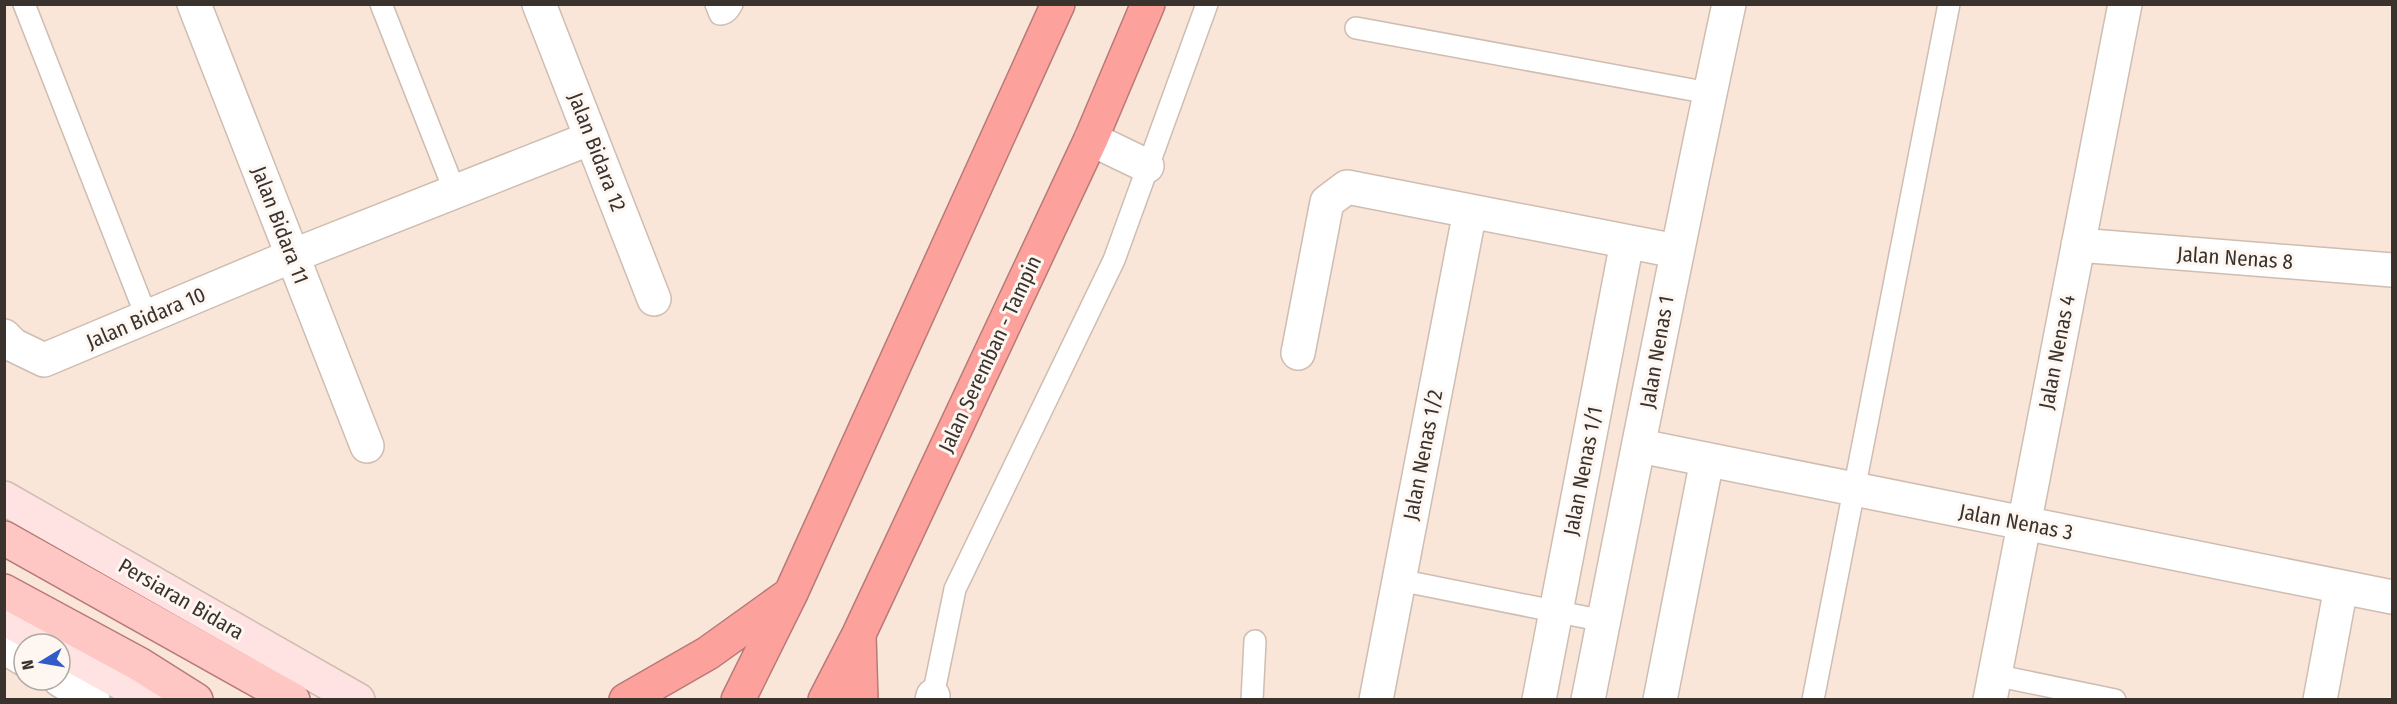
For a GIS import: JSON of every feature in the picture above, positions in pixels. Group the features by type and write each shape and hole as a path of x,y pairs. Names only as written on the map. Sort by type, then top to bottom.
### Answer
{"highway":[{"path":"738,699 791,593 1058,4"},
{"name":"Jalan Seremban - Tampin","path":"825,699 860,634 1091,139 1148,4"},
{"path":"626,699 708,653 791,593"},
{"path":"860,634 861,699"}],"main road":[{"name":"Persiaran Bidara","path":"4,498 358,699"},
{"name":"Persiaran Bidara","path":"4,538 293,699"},
{"path":"4,591 139,664 196,699"},
{"path":"4,618 29,632"},
{"path":"72,656 152,699"}],"street":[{"name":"Jalan Bidara 11","path":"194,4 367,446"},
{"name":"Jalan Bidara 12","path":"539,4 654,299"},
{"name":"Jalan Nenas 1","path":"1588,699 1640,446 1676,251 1729,4"},
{"name":"Jalan Nenas 4","path":"1992,687 2125,4"},
{"name":"Jalan Bidara 10","path":"4,336 13,345 44,360 292,256 591,138"},
{"path":"1091,139 1147,166"},
{"path":"1298,353 1327,202 1347,187 1676,251"},
{"name":"Jalan Nenas 1/2","path":"1376,699 1470,211"},
{"name":"Jalan Nenas 1/1","path":"1539,699 1627,242"},
{"name":"Jalan Nenas 8","path":"2078,245 2392,270"},
{"name":"Jalan Nenas 3","path":"1640,446 2392,597"},
{"path":"1660,699 1707,460"},
{"path":"2320,699 2342,587"},
{"path":"72,687 93,699"}],"lane":[{"path":"24,4 147,318"},
{"path":"381,4 455,192"},
{"path":"716,4 720,14 723,14 729,11 732,4"},
{"path":"932,698 955,589 1114,260 1207,4"},
{"path":"1813,699 1949,4"},
{"path":"1356,28 1709,93"},
{"path":"1399,580 1604,621"},
{"path":"1252,699 1254,642"},
{"path":"1992,687 2115,699"}]}
